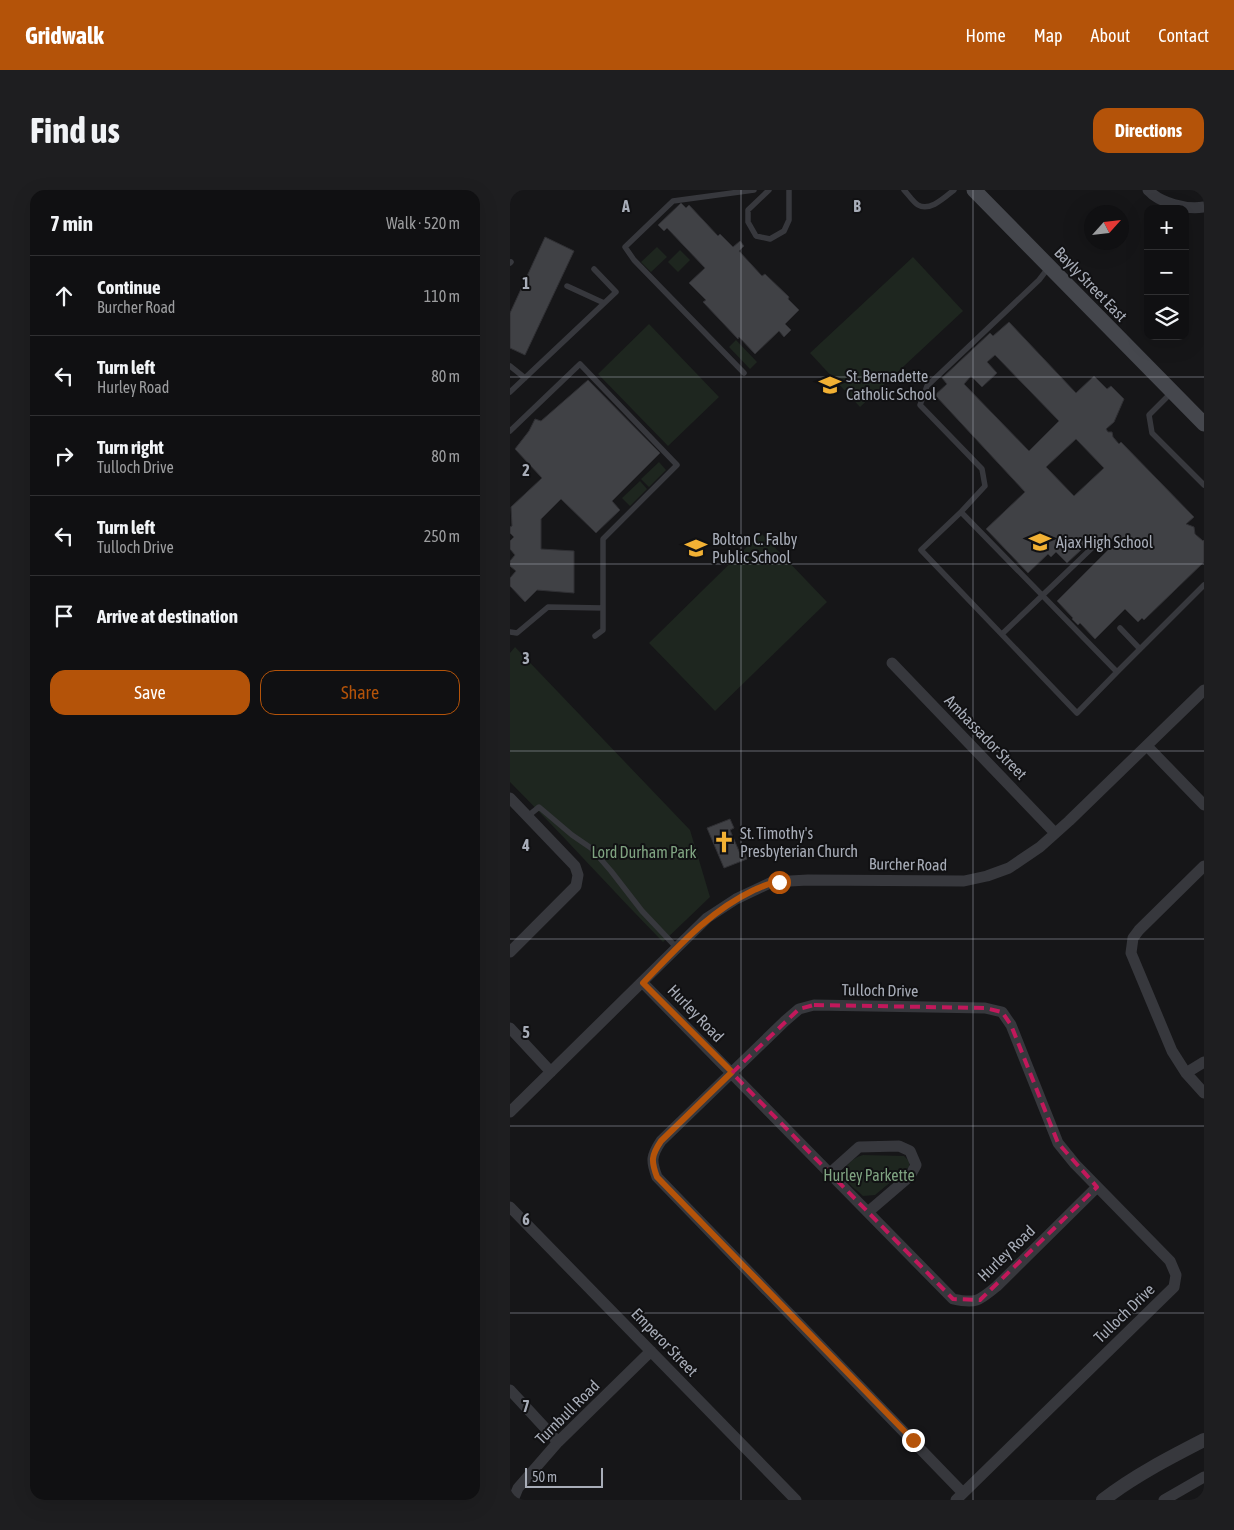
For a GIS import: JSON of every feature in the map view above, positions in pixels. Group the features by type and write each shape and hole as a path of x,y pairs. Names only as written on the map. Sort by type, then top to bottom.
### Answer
{"main road":[{"name":"Bayly Street East","path":"974,190 1204,424"}],"street":[{"path":"1148,190 1154,196 1177,205 1204,207"},
{"name":"Ambassador Street","path":"892,663 1056,834"},
{"name":"Burcher Road","path":"510,1112 708,918 736,899 772,882 808,880 964,881 987,876 1009,868 1056,834 1204,690"},
{"path":"1147,746 1204,805"},
{"path":"510,798 575,866 578,876 576,886 510,952"},
{"path":"1204,866 1139,930 1133,938 1131,953 1172,1051 1186,1073 1204,1092"},
{"name":"Hurley Road","path":"643,983 954,1299 967,1302 980,1300 1097,1187"},
{"name":"Tulloch Drive","path":"814,1005 985,1008 1002,1012 1011,1025 1058,1143 1097,1187 1170,1261 1176,1275 1174,1288 959,1496 657,1177 651,1162 655,1150 661,1141 732,1072 785,1021 800,1009 814,1005"},
{"path":"510,1028 551,1072"},
{"path":"1186,1073 1204,1062"},
{"path":"830,1173 859,1147 900,1146 910,1151 916,1165 910,1176 868,1212"},
{"name":"Emperor Street","path":"510,1207 796,1500"},
{"name":"Turnbull Road","path":"513,1500 518,1488 558,1442 651,1351"},
{"path":"510,1390 558,1442"},
{"path":"1103,1500 1123,1484 1204,1440"},
{"path":"1164,1500 1204,1476"}],"lane":[{"path":"744,373 634,260 625,247 674,201 754,190"},
{"path":"769,190 748,210 748,222 756,236 770,239 784,231 789,220 789,190"},
{"path":"904,190 918,205 927,207 940,201 954,190"},
{"path":"1049,267 1038,280 927,386 920,406 982,469 985,486 921,550 1077,713 1204,585"},
{"path":"510,392 616,292 594,269"},
{"path":"567,286 604,303"},
{"path":"510,430 580,364 676,465 603,539 603,630 595,636"},
{"path":"510,366 525,378"},
{"path":"1172,392 1149,416 1152,433 1204,484"},
{"path":"961,512 1118,672"},
{"path":"1002,634 1094,546"},
{"path":"510,632 518,633 548,607 603,608"},
{"path":"1120,628 1140,649"},
{"path":"528,816 540,807 572,835 591,848 642,911 677,948"}],"highlighted area":[{"path":"814,1005 985,1008 1002,1012 1011,1025 1058,1143 1097,1187 980,1300 953,1299 732,1073 799,1009"}],"green space":[{"path":"657,247 667,257 651,272 641,262"},
{"path":"680,250 690,260 678,272 668,262"},
{"path":"913,257 963,311 860,407 810,353"},
{"path":"649,324 719,397 668,446 598,374"},
{"path":"736,340 757,362 750,369 729,347"},
{"path":"659,462 666,470 649,487 641,479"},
{"path":"640,481 647,489 630,506 622,498"},
{"path":"761,533 827,602 715,711 649,643"},
{"name":"Lord Durham Park","path":"515,647 690,830 710,897 663,942 510,782 510,653"},
{"name":"Hurley Parkette","path":"863,1155 904,1156 909,1161 909,1167 875,1195 863,1196 846,1179 845,1171 849,1164"}],"building":[{"path":"681,203 686,208 689,205 718,236 720,234 733,247 740,241 744,246 739,251 762,276 765,274 789,297 788,299 799,310 785,324 791,330 784,337 779,331 755,354 703,302 706,300 689,283 705,268 667,228 664,231 658,225"},
{"path":"545,237 574,251 525,355 510,348 510,313"},
{"path":"1009,322 1076,393 1094,376 1107,389 1111,386 1124,399 1114,422 1106,429 1108,432 1112,432 1113,437 1119,444 1121,442 1194,517 1186,524 1194,527 1195,534 1204,540 1204,562 1144,620 1142,618 1138,622 1125,609 1095,639 1080,623 1078,625 1072,619 1057,601 1116,542 1113,539 1100,549 1097,546 1101,542 1095,537 1067,563 1056,552 1051,557 1048,554 1028,573 986,529 1025,492 935,395 947,384 942,378 990,333 993,336","holes":["995,355 1059,421 1029,451 964,384 971,376 982,387 997,373 987,362","1076,439 1104,468 1074,496 1046,467"]},
{"path":"588,380 660,453 612,501 620,510 596,533 561,499 541,519 541,549 574,551 574,593 537,590 525,602 510,586 510,578 516,571 510,566 510,561 515,555 510,549 510,541 514,537 510,533 510,527 512,526 511,507 542,478 515,449 529,431 535,419 541,421"},
{"name":"St. Timothy's Presbyterian Church","path":"730,819 734,828 730,830 741,856 745,854 747,859 724,868 707,828"}],"place":[{"name":"St. Bernadette Catholic School","path":"830,385"},
{"name":"Ajax High School","path":"1040,542"},
{"name":"Bolton C. Falby Public School","path":"696,548"},
{"name":"St. Timothy's Presbyterian Church","path":"724,842"}],"route":[{"path":"779,882 772,882 736,899 708,918 643,983 732,1072 661,1141 655,1150 651,1162 657,1177 913,1440"}]}
